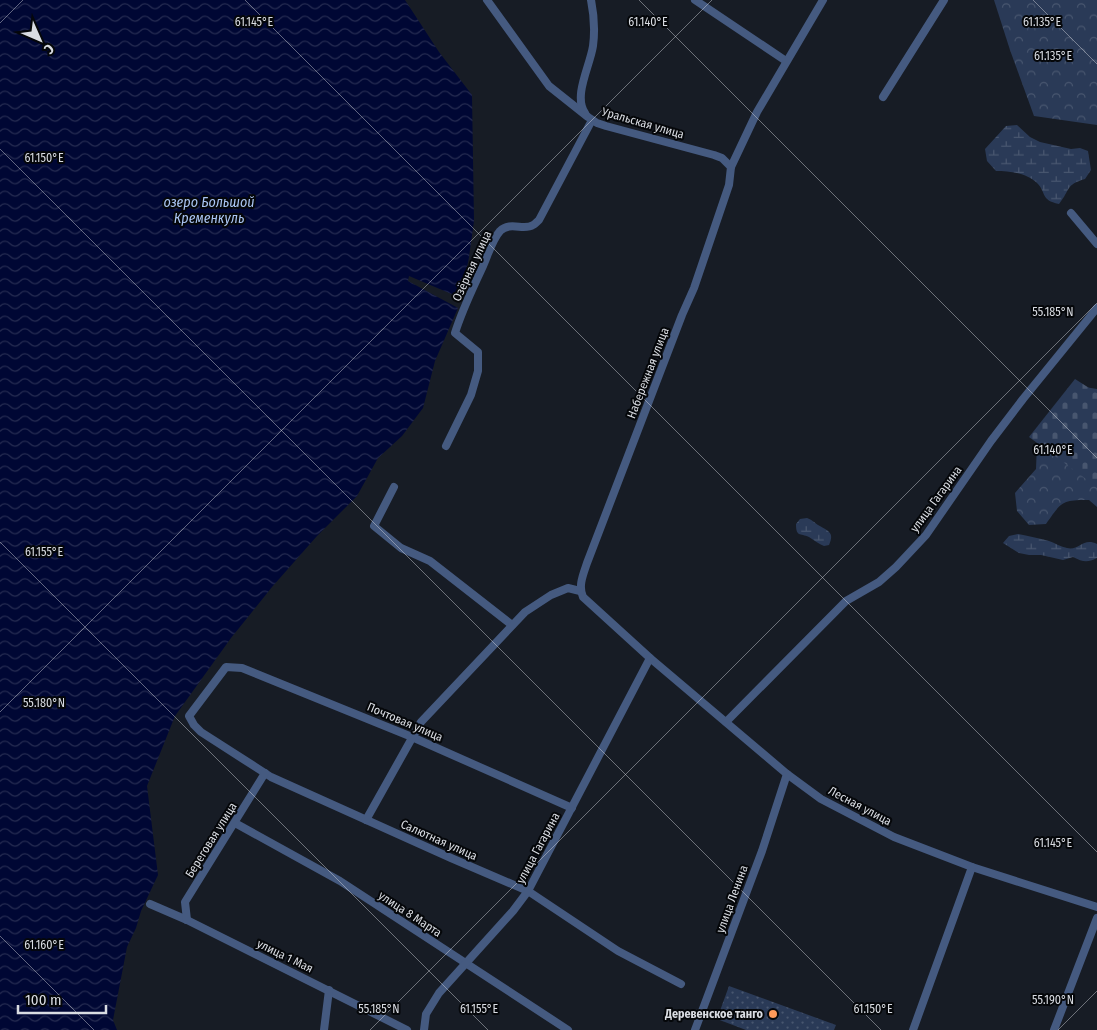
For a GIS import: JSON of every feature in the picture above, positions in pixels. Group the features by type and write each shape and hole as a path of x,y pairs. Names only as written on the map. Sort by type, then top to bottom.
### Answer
{"street":[{"name":"Уральская улица","path":"486,0 549,86 590,119 606,126 714,155 728,165"},
{"path":"590,119 583,110 581,103 582,88 593,48 594,28 591,0"},
{"path":"695,0 786,61"},
{"name":"Набережная улица","path":"580,591 586,563 694,288 729,185 728,165 786,61 823,0"},
{"path":"883,97 944,0"},
{"name":"Озёрная улица","path":"446,446 471,395 478,371 478,352 455,333 459,319 501,230 512,226 528,228 533,226 538,220 590,119"},
{"path":"1071,213 1097,244"},
{"name":"улица Гагарина","path":"726,722 846,602 879,582 926,535 1018,406 1097,308"},
{"path":"394,487 374,526 402,548 430,561 512,625"},
{"path":"366,820 421,722 525,612 550,594 568,588 580,591 583,598 590,605 650,658"},
{"name":"улица Гагарина","path":"424,1029 426,1014 439,993 513,911 528,891 650,658"},
{"name":"Лесная улица","path":"650,658 786,774 821,799 888,834 972,867 1097,907"},
{"name":"Почтовая улица","path":"226,667 242,668 412,737 572,808"},
{"name":"Салютная улица","path":"226,667 189,716 201,732 272,777 528,891 618,951 681,984"},
{"name":"Береговая улица","path":"187,920 185,902 265,773"},
{"name":"улица Ленина","path":"695,1030 762,851 786,774"},
{"name":"улица 8 Марта","path":"235,823 340,881 568,1030"},
{"path":"913,1030 972,867"},
{"name":"улица 1 Мая","path":"150,904 187,920 408,1030"},
{"path":"1054,1030 1097,918"},
{"path":"324,1030 329,990"},
{"path":"411,1030 424,1029"}],"green space":[{"path":"994,0 1097,0 1097,125 1034,116"},
{"path":"1017,125 1030,137 1040,142 1088,151 1091,170 1085,179 1074,183 1069,188 1059,204 1046,198 1037,183 1028,177 1018,173 996,171 987,161 985,149 1006,126"},
{"path":"1075,379 1097,393 1097,487 1029,437"},
{"path":"1073,385 1097,389 1097,507 1089,500 1063,503 1046,524 1029,525 1017,511 1015,493 1036,469 1040,426 1050,411 1068,393"},
{"path":"807,518 830,532 831,541 829,545 824,546 798,533 796,524 800,519"},
{"path":"1018,534 1049,541 1067,548 1075,548 1092,542 1097,544 1097,558 1090,561 1082,561 1073,557 1063,560 1019,553 1003,543 1009,536"},
{"path":"729,986 836,1025 834,1030 746,1030 717,1019"}],"water":[{"name":"озеро Большой Кременкуль","path":"0,0 405,0 439,52 472,95 474,221 461,298 409,276 408,281 458,308 435,361 423,408 402,436 378,458 357,496 317,536 272,587 231,638 175,716 147,786 158,875 127,947 113,1020 117,1030 0,1030"}],"place":[{"name":"Деревенское танго","path":"773,1014"}]}
